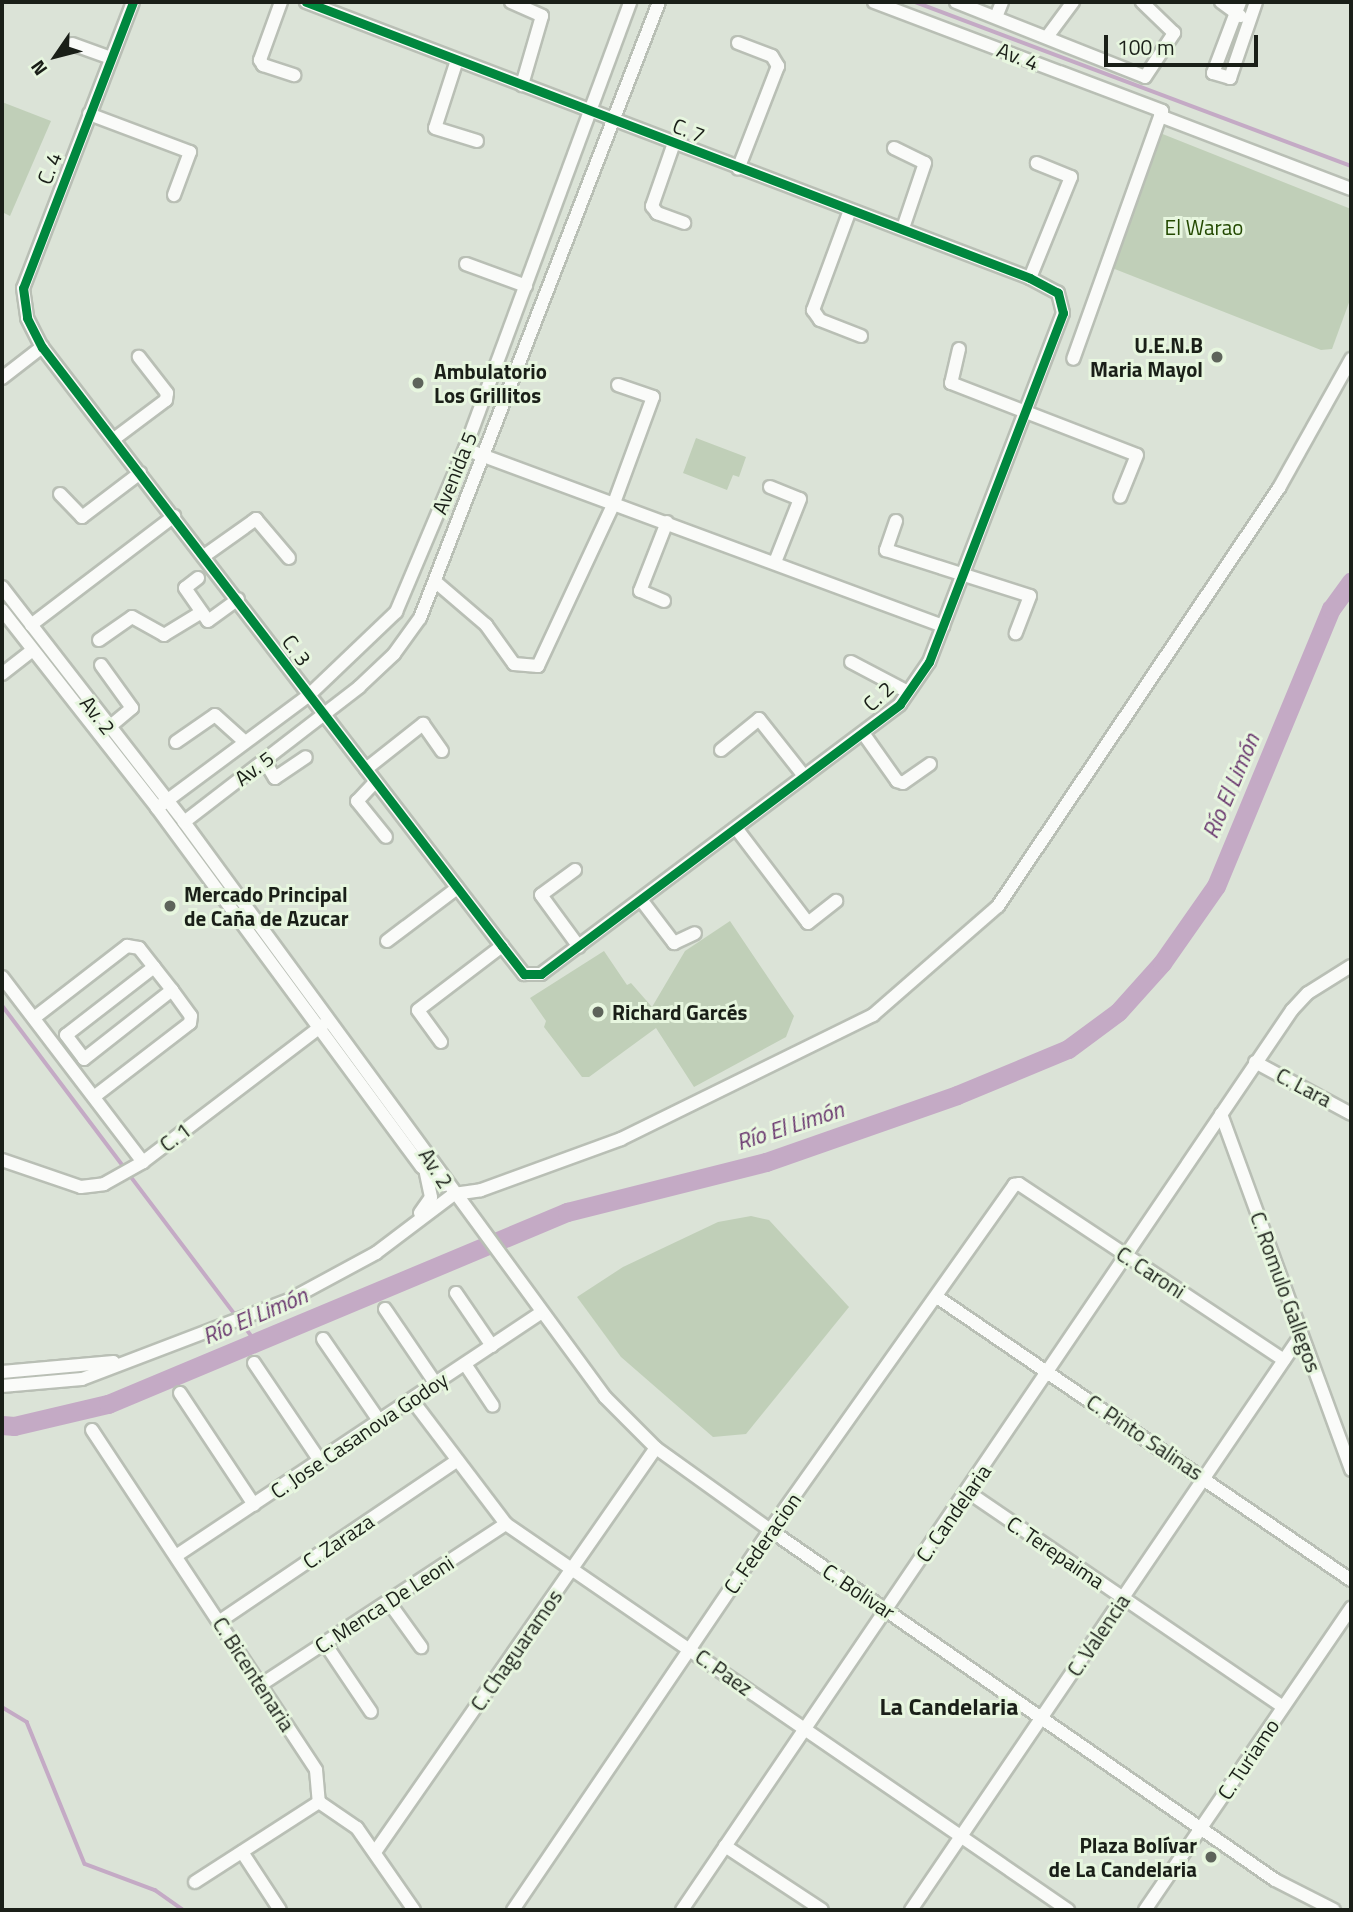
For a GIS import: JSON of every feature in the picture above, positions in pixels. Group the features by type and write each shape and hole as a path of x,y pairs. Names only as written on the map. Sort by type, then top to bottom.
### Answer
{"street":[{"name":"C. 4","path":"42,347 27,318 23,288 133,2"},
{"path":"281,2 260,60 263,65 294,75"},
{"name":"C. 7","path":"306,2 336,7 457,60 738,169 904,228 1030,278 1058,293"},
{"path":"511,2 542,16 522,85"},
{"name":"Avenida 5","path":"162,804 308,696 396,612 465,449 630,2"},
{"name":"Avenida 5","path":"323,715 394,654 420,618 438,583 659,2"},
{"name":"Av. 4","path":"874,2 1351,189"},
{"name":"Av. 4","path":"956,2 1145,77 1174,33 1143,2"},
{"path":"996,17 1002,2"},
{"path":"1047,37 1073,2"},
{"path":"1221,2 1237,8 1250,19"},
{"path":"1237,8 1213,73 1230,78 1256,2"},
{"path":"737,43 772,56 778,66 738,169"},
{"path":"72,44 111,58"},
{"path":"457,60 435,128 477,141"},
{"path":"89,114 190,152 174,195"},
{"path":"1073,359 1161,114"},
{"path":"674,144 652,206 657,213 684,223"},
{"path":"894,148 925,163 904,228"},
{"path":"1030,278 1071,177 1037,163"},
{"path":"850,210 813,310 820,320 861,336"},
{"path":"466,264 526,286"},
{"name":"C. 2","path":"524,974 541,974 642,901 863,733 908,692 929,662 1027,411 1063,313 1058,293"},
{"path":"2,377 42,347"},
{"name":"C. 3","path":"42,347 524,974"},
{"path":"959,349 951,383 1137,455 1120,497"},
{"path":"114,439 166,400 167,393 139,357"},
{"path":"2,1386 82,1379 121,1362 187,1342 291,1299 376,1253 417,1218 454,1194 481,1190 621,1139 873,1015 950,951 998,906 1279,488 1351,359"},
{"path":"438,583 486,625 514,663 538,666 614,503 653,397 618,385"},
{"path":"465,449 486,453 943,626"},
{"path":"60,494 82,517 140,473"},
{"path":"770,487 800,499 775,562"},
{"path":"32,625 174,516"},
{"path":"204,556 256,519 289,558"},
{"path":"896,521 887,550 962,578 1030,596 1016,633"},
{"path":"664,601 640,591 667,522"},
{"path":"198,578 185,588 208,621 238,599"},
{"name":"Av. 2","path":"2,587 108,728 323,1025 454,1194"},
{"name":"Av. 2","path":"2,610 162,804 184,822 422,1167 454,1194"},
{"path":"99,640 132,617 164,635 200,613"},
{"path":"2,674 33,650"},
{"path":"851,663 908,692"},
{"path":"101,664 132,708 108,728"},
{"path":"176,742 215,715 244,743"},
{"name":"Av. 5","path":"184,822 323,715"},
{"path":"721,750 759,719 804,776"},
{"path":"366,769 423,724 442,751"},
{"path":"863,733 897,781 903,783 930,764"},
{"path":"264,760 275,778 306,757"},
{"path":"375,782 357,801 386,837"},
{"path":"736,828 808,923 836,901"},
{"path":"575,870 541,895 579,947"},
{"path":"387,941 457,888"},
{"path":"642,901 674,943 695,933"},
{"path":"34,1018 127,946 139,948 172,990 191,1016 190,1023 94,1097"},
{"path":"441,1042 418,1010 502,946"},
{"path":"1221,1114 1255,1062 1308,993 1351,966"},
{"path":"154,967 66,1035 84,1059 172,990"},
{"path":"2,977 144,1162"},
{"name":"C. 1","path":"2,1160 81,1187 104,1184 144,1162 323,1025"},
{"name":"C. Lara","path":"1255,1062 1351,1114"},
{"name":"C. Candelaria","path":"682,1910 1050,1373 1221,1114"},
{"name":"C. Romulo Gallegos","path":"1221,1114 1351,1471"},
{"path":"417,1218 432,1189 422,1167"},
{"name":"C. Caroni","path":"1019,1184 1284,1360"},
{"name":"C. Federacion","path":"513,1910 770,1530 1019,1184"},
{"name":"C. Bolivar","path":"454,1194 605,1397 656,1448 770,1530 1203,1827 1275,1880 1334,1910"},
{"path":"456,1293 492,1346"},
{"name":"C. Pinto Salinas","path":"937,1297 1206,1478 1351,1580"},
{"path":"385,1309 436,1384"},
{"name":"C. Jose Casanova Godoy","path":"176,1556 541,1313"},
{"name":"C. Valencia","path":"911,1910 1301,1335"},
{"path":"323,1339 380,1422"},
{"path":"2,1372 79,1362 121,1362"},
{"path":"254,1363 320,1461"},
{"path":"465,1364 493,1406"},
{"path":"180,1393 254,1505"},
{"name":"C. Paez","path":"412,1401 506,1524 1068,1910"},
{"name":"C. Bicentenaria","path":"92,1430 262,1684 316,1770 319,1802"},
{"name":"C. Chaguaramos","path":"375,1852 656,1448"},
{"name":"C. Zaraza","path":"220,1621 456,1461"},
{"name":"C. Terepaima","path":"968,1492 1283,1707"},
{"name":"C. Menca De Leoni","path":"262,1684 506,1524"},
{"path":"388,1601 421,1647"},
{"name":"C. Turiamo","path":"1145,1910 1351,1608"},
{"path":"324,1642 371,1712"},
{"path":"195,1882 319,1802 357,1828 414,1910"},
{"path":"726,1846 822,1910"},
{"path":"242,1852 280,1910"}],"green space":[{"path":"2,102 51,121 10,216 2,212"},
{"name":"El Warao","path":"1155,131 1351,209 1351,297 1332,349 1321,350 1107,266"},
{"path":"696,438 746,457 739,477 733,475 727,490 683,473"},
{"path":"730,921 794,1016 786,1037 694,1087 656,1028 589,1077 582,1077 544,1027 546,1021 530,998 604,951 627,985 631,983 652,1007 685,951"},
{"path":"751,1216 769,1220 849,1307 746,1434 713,1437 621,1357 577,1297 623,1267 718,1222"}],"waterway":[{"path":"915,2 1351,166"},
{"name":"Río El Limón","path":"2,1425 14,1426 108,1404 567,1212 766,1162 957,1095 1068,1049 1118,1012 1162,963 1216,886 1331,609 1351,581"},
{"path":"2,1005 122,1164"},
{"path":"132,1178 234,1313"},
{"path":"245,1327 256,1342"},
{"path":"2,1707 27,1722 85,1864 155,1890 184,1910"}],"cycle path":[{"path":"133,2 23,288 27,318 42,347 502,946 524,974 541,974 900,704 929,662 1063,313 1058,293 1030,278 306,2"}],"place":[{"name":"U.E.N.B Maria Mayol","path":"1217,357"},
{"name":"Ambulatorio Los Grillitos","path":"418,383"},
{"name":"Mercado Principal de Caña de Azucar","path":"170,906"},
{"name":"Richard Garcés","path":"598,1012"},
{"name":"Plaza Bolívar de La Candelaria","path":"1211,1857"}],"district":[{"name":"La Candelaria","path":"949,1707"}]}
